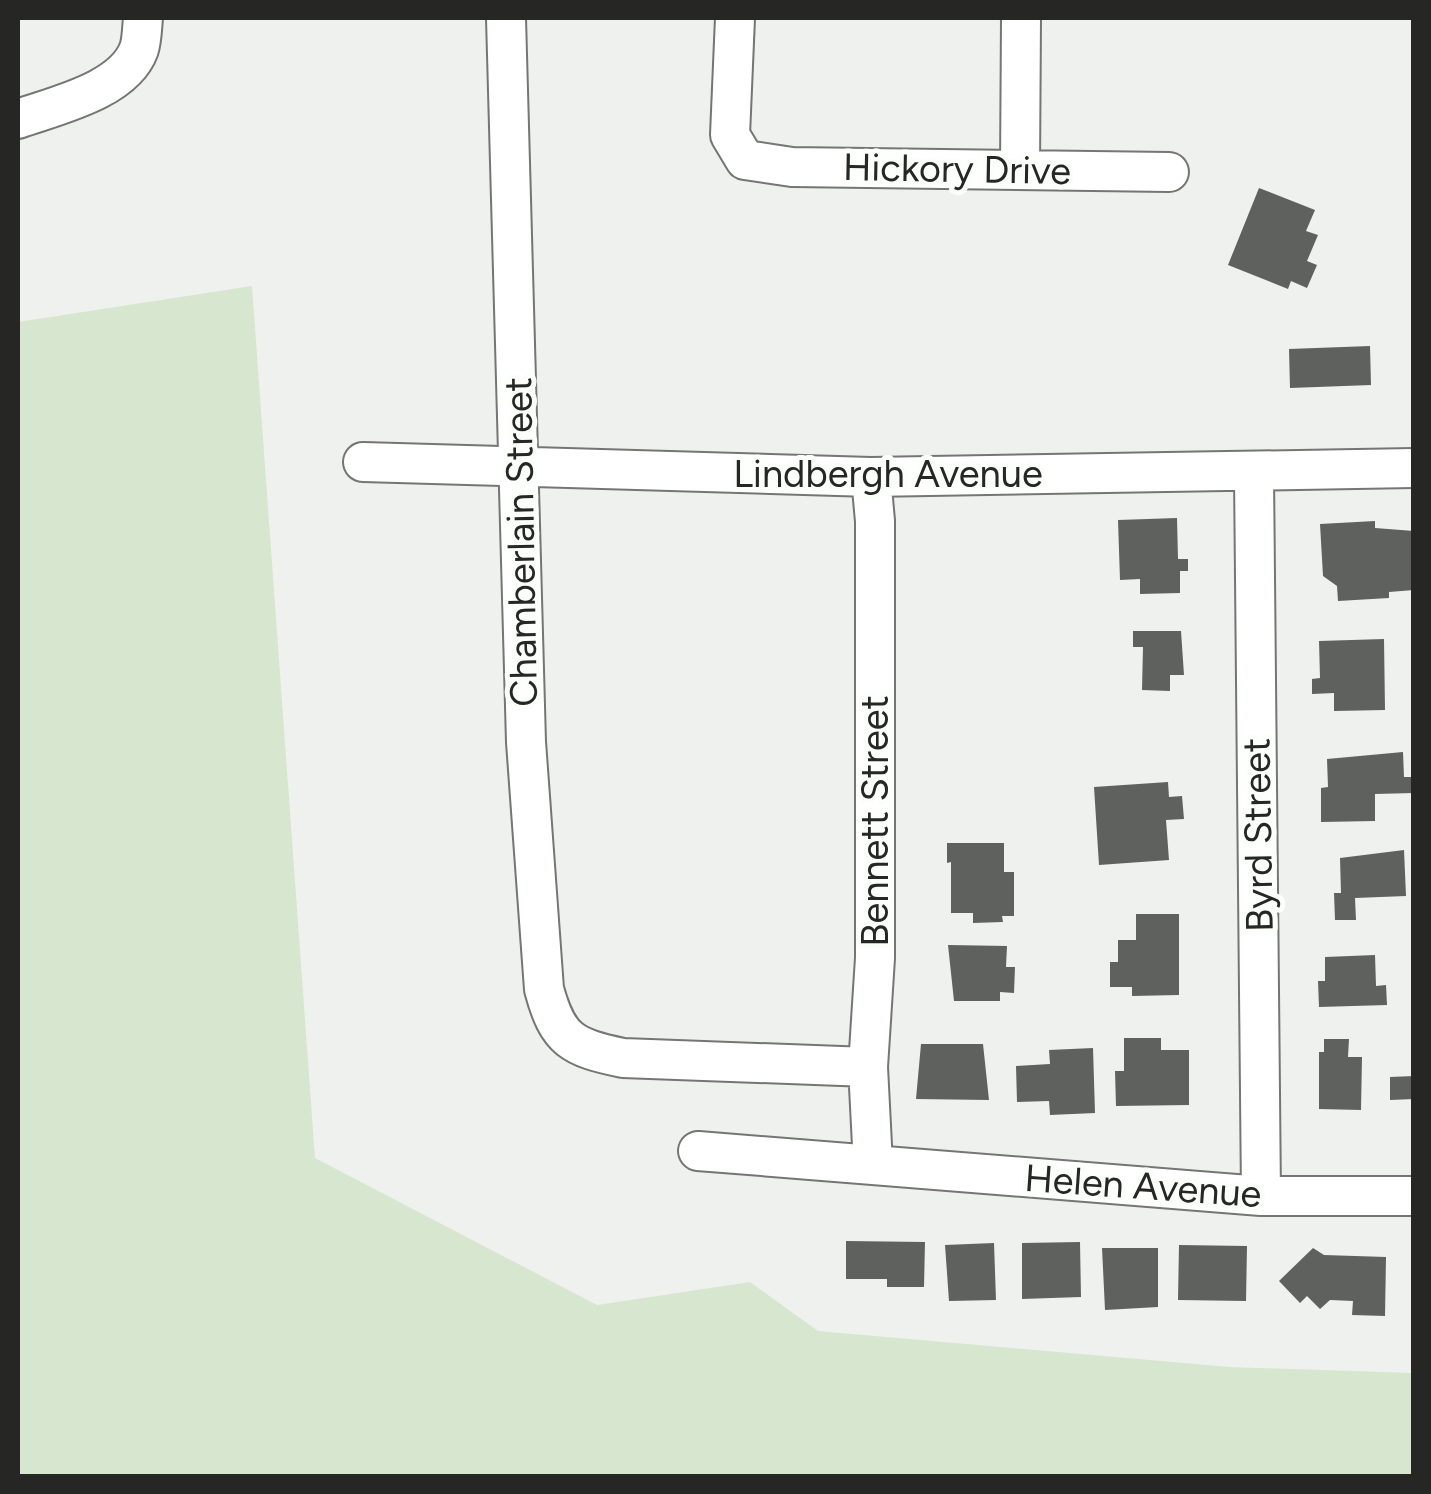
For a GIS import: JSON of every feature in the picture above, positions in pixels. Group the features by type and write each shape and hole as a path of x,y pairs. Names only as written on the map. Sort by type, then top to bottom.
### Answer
{"street":[{"path":"18,119 89,92 123,72 139,50 143,18"},
{"name":"Chamberlain Street","path":"506,18 526,742 544,989 552,1018 563,1036 584,1050 623,1058 868,1068"},
{"name":"Hickory Drive","path":"735,18 730,135 745,160 792,167 1169,172"},
{"path":"1020,170 1021,18"},
{"name":"Lindbergh Avenue","path":"363,462 871,477 1254,474 1414,468"},
{"name":"Byrd Street","path":"1254,474 1262,1196"},
{"name":"Bennett Street","path":"871,477 875,521 876,958 868,1068 872,1165"},
{"name":"Helen Avenue","path":"698,1152 1262,1196 1414,1196"}],"green space":[{"path":"252,286 315,1158 597,1305 750,1282 818,1331 1229,1367 1413,1373 1413,1476 18,1476 18,322"}],"building":[{"path":"1259,188 1315,210 1306,231 1318,235 1307,261 1317,265 1307,288 1291,281 1288,289 1228,265"},
{"path":"1370,346 1371,385 1290,388 1289,349"},
{"path":"1177,518 1178,559 1188,559 1188,571 1180,571 1180,593 1140,594 1140,579 1120,580 1118,520"},
{"path":"1375,521 1375,528 1414,531 1414,590 1389,592 1389,598 1338,601 1337,586 1323,576 1320,524"},
{"path":"1133,631 1181,631 1184,675 1170,675 1170,691 1142,690 1143,647 1133,647"},
{"path":"1384,639 1385,710 1334,711 1334,693 1312,694 1312,679 1320,678 1319,641"},
{"path":"1403,752 1404,777 1414,777 1414,793 1375,794 1375,821 1321,822 1321,788 1328,787 1327,759"},
{"path":"1168,782 1169,797 1182,796 1184,819 1166,820 1169,860 1099,865 1094,787"},
{"path":"947,843 1004,843 1004,872 1014,872 1014,916 1002,916 1003,922 973,923 973,913 951,913"},
{"path":"1404,850 1406,896 1355,898 1356,920 1335,920 1334,893 1341,893 1340,858"},
{"path":"1136,914 1179,914 1179,995 1132,996 1132,987 1110,987 1110,962 1118,962 1118,940 1136,940"},
{"path":"948,945 1007,946 1006,967 1015,967 1014,993 1000,992 1000,1001 954,1001"},
{"path":"1375,955 1376,986 1386,985 1387,1005 1319,1007 1318,981 1325,981 1325,957"},
{"path":"1124,1038 1161,1038 1161,1050 1189,1050 1189,1105 1116,1106 1115,1071 1124,1071"},
{"path":"1324,1039 1349,1039 1348,1057 1362,1057 1361,1110 1319,1109 1319,1052 1324,1052"},
{"path":"921,1044 983,1044 989,1100 916,1099"},
{"path":"1093,1048 1095,1113 1050,1115 1049,1101 1017,1102 1016,1066 1050,1064 1049,1050"},
{"path":"1414,1076 1414,1099 1390,1100 1390,1077"},
{"path":"846,1241 925,1242 924,1287 887,1287 887,1279 846,1279"},
{"path":"1080,1242 1081,1297 1022,1299 1022,1243"},
{"path":"994,1243 996,1300 949,1301 945,1245"},
{"path":"1179,1245 1247,1246 1246,1301 1178,1300"},
{"path":"1102,1248 1158,1248 1158,1307 1105,1310"},
{"path":"1313,1248 1324,1255 1386,1257 1385,1316 1352,1315 1353,1301 1330,1300 1320,1309 1307,1296 1300,1303 1279,1281"}]}
